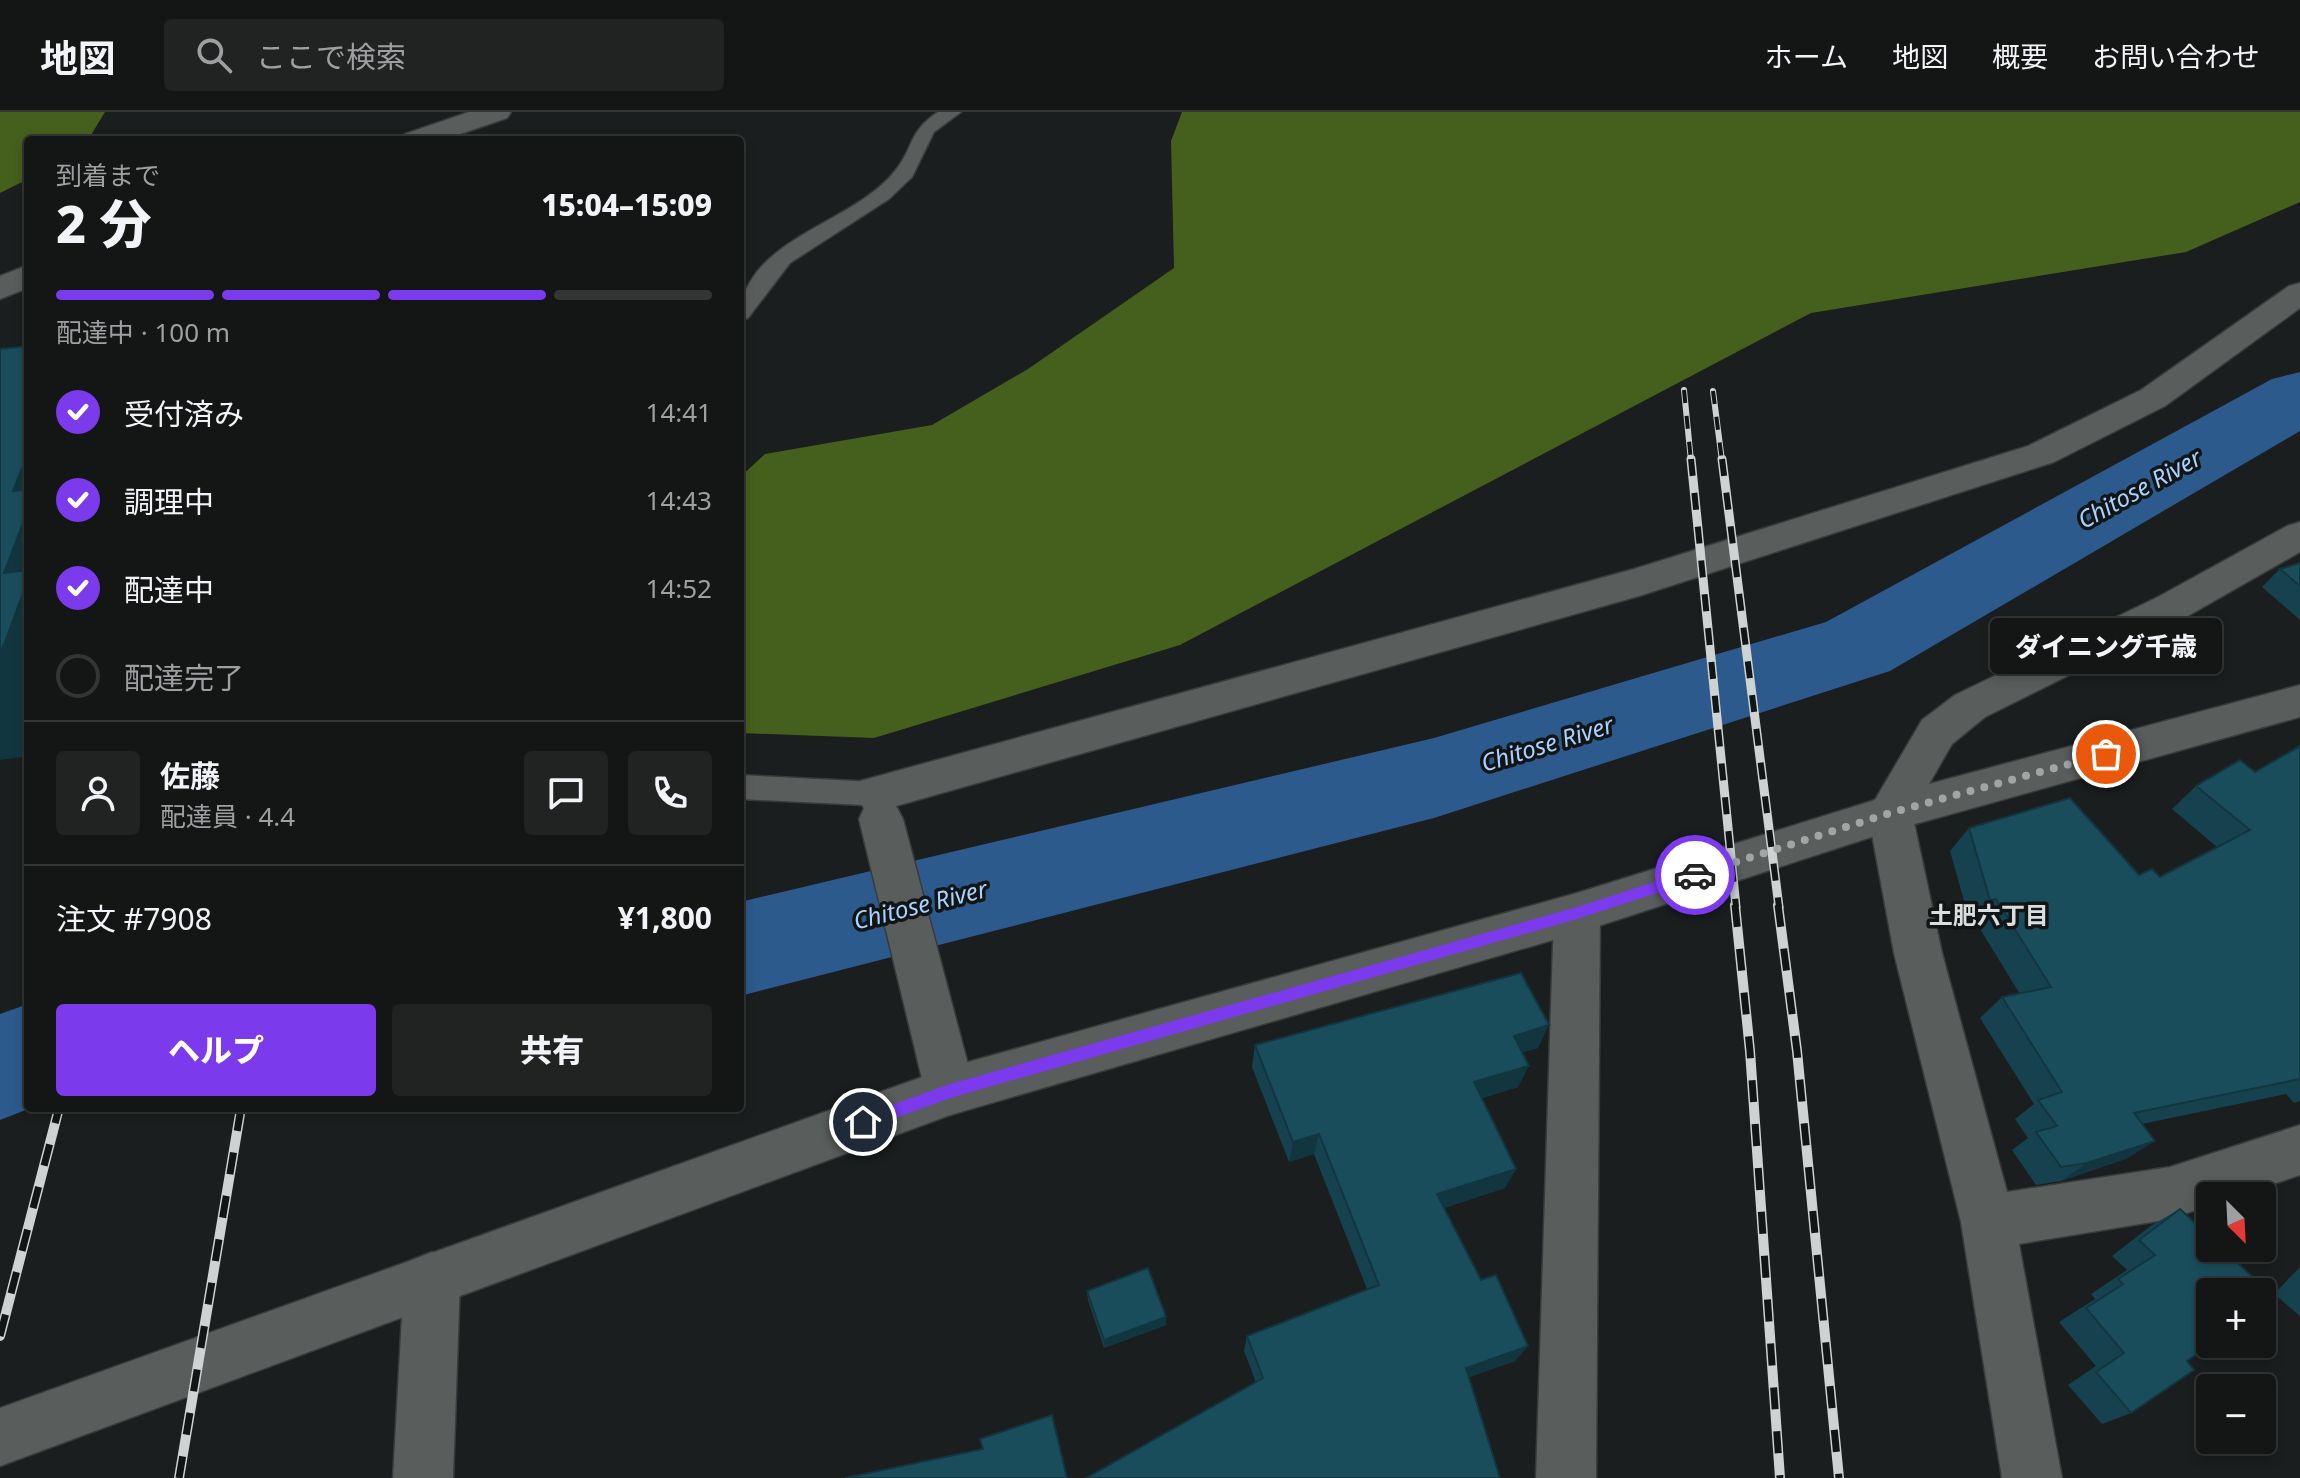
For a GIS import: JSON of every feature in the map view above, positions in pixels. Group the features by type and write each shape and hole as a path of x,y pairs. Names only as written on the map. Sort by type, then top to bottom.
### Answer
{"street":[{"path":"427,136 497,112"},
{"path":"0,289 24,277"},
{"path":"946,1076 878,807 1639,582 2041,454 2153,398 2300,293"},
{"path":"2032,1478 1988,1222 1918,953 1890,813 1937,732 1970,706 2172,607 2300,535"},
{"path":"0,1437 432,1280 946,1076 1577,913 1890,813 2297,706"},
{"path":"1566,1478 1577,913"},
{"path":"1988,1222 2170,1193 2300,1150"},
{"path":"423,1478 432,1280"}],"lane":[{"path":"744,308 782,258 882,195 905,173 926,129 951,112"},
{"path":"744,788 878,807"}],"green space":[{"path":"0,112 105,112 90,136 24,136 24,181 0,193"},
{"path":"1182,112 2300,112 2300,202 2186,252 1811,313 1180,645 874,738 744,733 744,473 765,454 932,425 1028,369 1174,268 1171,141"}],"building":[{"path":"24,346 24,464 13,491 24,490 24,520 4,573 24,570 24,591 0,655 0,349"},
{"path":"2300,563 2300,586 2280,569"},
{"path":"2300,746 2300,1079 2134,1113 2155,1141 2087,1163 2061,1167 2036,1132 2057,1126 2038,1100 2062,1092 2002,997 2051,987 1996,899 1990,900 1969,828 2070,798 2139,875 2152,869 2160,877 2250,830 2196,786 2240,760 2255,772"},
{"path":"1521,973 1549,1025 1514,1036 1529,1066 1474,1082 1516,1169 1437,1194 1481,1280 1496,1275 1528,1346 1466,1368 1500,1478 1086,1478 1263,1378 1247,1336 1379,1285 1319,1134 1293,1142 1255,1045"},
{"path":"2180,1209 2196,1224 2196,1262 2237,1262 2254,1278 2196,1278 2196,1355 2187,1361 2194,1370 2131,1413 2096,1372 2124,1353 2086,1308 2123,1284 2118,1279 2155,1255 2139,1240"},
{"path":"1148,1268 1166,1317 1104,1340 1087,1291"},
{"path":"1052,1415 1067,1478 845,1478 983,1449 980,1439"}],"waterway":[{"name":"Chitose River","path":"744,948 1434,778 1857,647 2300,397"},
{"name":"Chitose River","path":"0,1067 24,1058"}],"railway":[{"path":"1684,390 1691,461"},
{"path":"1713,391 1722,461"},
{"path":"1691,459 1736,907"},
{"path":"1722,459 1779,907"},
{"path":"1735,905 1750,1051 1780,1478"},
{"path":"1778,905 1797,1051 1839,1478"},
{"path":"0,1336 58,1112"},
{"path":"179,1478 240,1112"}],"way so far":[{"path":"1695,875 1890,813 2106,754"}],"place":[{"name":"ダイニング千歳","path":"2106,754"}],"district":[{"name":"土肥六丁目","path":"1989,914"}],"route":[{"path":"863,1122 950,1091 1577,913 1695,875"}]}
